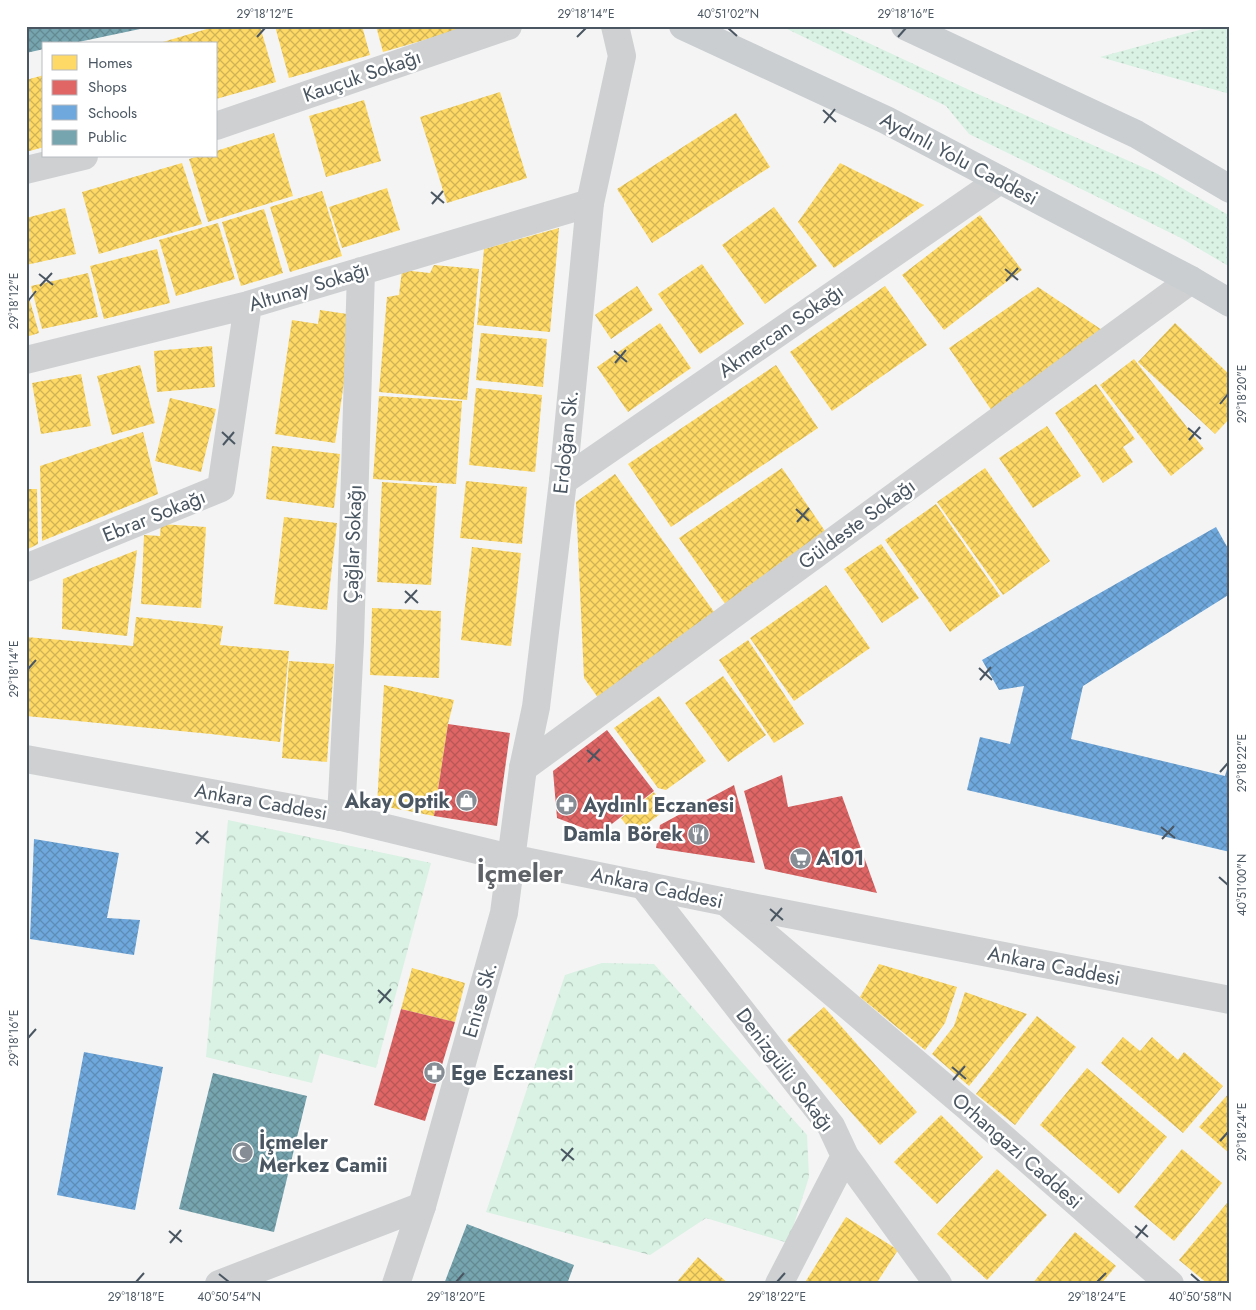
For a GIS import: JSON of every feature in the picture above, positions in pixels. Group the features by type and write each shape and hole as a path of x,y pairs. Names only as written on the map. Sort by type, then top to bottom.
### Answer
{"main road":[{"name":"Aydınlı Yolu Caddesi","path":"683,26 886,120 1191,280 1230,303"},
{"path":"905,26 1136,134 1230,189"}],"street":[{"name":"Kauçuk Sokağı","path":"218,125 508,26"},
{"name":"Erdoğan Sk.","path":"510,858 523,768 536,707 563,481 590,203 622,56 616,26"},
{"path":"26,170 76,158"},
{"name":"Akmercan Sokağı","path":"563,481 1000,180"},
{"name":"Altunay Sokağı","path":"26,360 248,305 590,203"},
{"name":"Çağlar Sokağı","path":"341,817 350,632 361,271"},
{"name":"Güldeste Sokağı","path":"523,768 1191,280"},
{"name":"Ebrar Sokağı","path":"26,568 221,488 248,305"},
{"name":"Ankara Caddesi","path":"26,759 341,817 510,858 1225,1004"},
{"name":"Enise Sk.","path":"396,1284 422,1206 504,913 510,858"},
{"name":"Denizgülü Sokağı","path":"643,885 831,1126 845,1156 938,1284"},
{"name":"Orhangazi Caddesi","path":"726,902 970,1109 1170,1284"},
{"path":"779,1284 845,1156"},
{"path":"219,1284 422,1206"}],"green space":[{"path":"781,26 832,26 980,95 1156,173 1230,216 1230,267 1181,238 969,134 946,106"},
{"path":"1214,26 1230,26 1230,94 1100,57"},
{"path":"228,820 431,863 376,1068 320,1053 312,1083 206,1057"},
{"path":"602,963 654,964 807,1135 809,1177 788,1243 706,1218 650,1255 486,1212 565,975"}],"building: Homes":[{"path":"217,26 260,26 276,82 218,98 218,42 163,42"},
{"path":"275,26 362,26 370,55 289,78"},
{"path":"376,26 469,26 469,27 383,52"},
{"path":"42,76 42,148 26,152 26,80"},
{"path":"500,92 527,178 447,203 420,117"},
{"path":"364,100 381,161 326,177 309,116"},
{"path":"736,113 770,167 652,243 617,189"},
{"path":"274,133 293,196 208,222 189,159 218,158 218,150"},
{"path":"182,163 202,224 99,254 82,192"},
{"path":"840,163 924,205 834,268 798,222"},
{"path":"387,188 400,230 342,248 329,207"},
{"path":"322,191 342,256 290,272 270,207"},
{"path":"774,207 817,266 765,304 722,245"},
{"path":"65,208 76,254 26,265 26,218"},
{"path":"264,209 283,273 241,286 222,222"},
{"path":"980,215 1022,270 944,330 902,275"},
{"path":"218,223 235,279 176,296 159,240"},
{"path":"559,228 550,332 477,325 484,249"},
{"path":"157,249 170,303 104,319 90,266"},
{"path":"702,264 744,324 700,354 658,294"},
{"path":"434,265 479,269 467,400 379,392 387,297 399,295 402,270 430,273"},
{"path":"88,273 98,317 42,329 31,286"},
{"path":"637,286 653,310 611,339 595,315"},
{"path":"885,286 927,345 832,411 790,352"},
{"path":"26,287 39,333 26,337"},
{"path":"1038,287 1102,330 992,411 949,348"},
{"path":"320,310 354,315 335,443 275,434 292,320 318,324"},
{"path":"660,323 691,368 628,412 597,367"},
{"path":"1175,323 1230,375 1230,418 1215,434 1138,362"},
{"path":"481,333 547,339 543,387 476,380"},
{"path":"212,346 215,387 157,392 154,351"},
{"path":"1134,359 1204,449 1171,476 1100,385"},
{"path":"140,365 155,423 112,435 97,376"},
{"path":"776,365 818,428 671,527 628,464"},
{"path":"81,374 91,426 41,434 32,383"},
{"path":"1096,384 1135,439 1123,447 1133,462 1103,483 1055,413"},
{"path":"476,388 542,395 535,472 469,465"},
{"path":"379,396 462,401 456,484 373,479"},
{"path":"170,398 216,409 201,472 155,461"},
{"path":"1047,426 1081,476 1033,508 999,458"},
{"path":"143,432 158,494 42,541 40,466"},
{"path":"272,446 340,454 334,508 266,499"},
{"path":"782,468 827,534 726,605 679,538"},
{"path":"985,468 1050,561 1003,595 937,502"},
{"path":"615,474 717,616 599,699 584,678 576,502"},
{"path":"466,481 527,487 522,544 460,538"},
{"path":"382,482 437,486 431,585 377,582"},
{"path":"26,489 37,489 38,544 26,550"},
{"path":"936,504 1000,596 950,632 885,540"},
{"path":"284,517 337,523 327,610 274,604"},
{"path":"161,524 206,527 201,608 141,604 144,535 160,536"},
{"path":"881,544 919,598 882,623 844,569"},
{"path":"472,547 521,553 511,646 461,640"},
{"path":"137,550 127,636 62,629 63,579"},
{"path":"826,585 870,648 794,701 750,638"},
{"path":"372,608 441,611 439,678 370,675"},
{"path":"136,617 223,626 220,645 289,651 280,742 26,716 26,637 133,646"},
{"path":"748,640 804,724 774,743 719,660"},
{"path":"289,661 334,664 327,762 282,758"},
{"path":"723,676 766,735 728,762 685,703"},
{"path":"384,685 454,700 448,724 434,816 377,805"},
{"path":"659,696 706,761 666,790 658,788 614,728"},
{"path":"654,792 667,809 633,834 621,818"},
{"path":"879,964 957,987 945,1023 925,1050 860,997"},
{"path":"412,968 465,983 455,1022 401,1009"},
{"path":"965,992 1027,1014 969,1086 932,1054 954,1026"},
{"path":"824,1007 917,1112 880,1145 787,1040"},
{"path":"1037,1016 1076,1047 1015,1125 976,1094"},
{"path":"1123,1037 1140,1051 1152,1037 1178,1060 1184,1052 1223,1086 1183,1133 1101,1063"},
{"path":"1087,1068 1167,1137 1119,1194 1040,1125"},
{"path":"1230,1092 1230,1154 1199,1127"},
{"path":"941,1115 983,1157 937,1204 894,1162"},
{"path":"1182,1149 1222,1183 1174,1241 1134,1207"},
{"path":"997,1169 1047,1215 987,1280 937,1234"},
{"path":"1227,1203 1230,1205 1230,1281 1228,1284 1208,1284 1179,1260"},
{"path":"846,1217 898,1250 876,1284 804,1284"},
{"path":"1075,1232 1116,1266 1101,1284 1032,1284"},
{"path":"698,1257 729,1284 675,1284"}],"building: Shops":[{"path":"448,724 510,733 497,826 434,816"},
{"path":"607,730 654,791 599,834 557,818 553,771"},
{"path":"782,775 788,807 842,796 877,893 765,869 744,791"},
{"path":"734,785 755,863 656,848 660,825"},
{"path":"401,1009 455,1022 425,1121 374,1105"}],"building: Schools":[{"path":"1216,527 1230,552 1230,594 1083,686 1071,739 1225,776 1230,758 1230,852 967,790 980,737 1010,744 1024,686 999,690 982,660"},
{"path":"34,839 119,853 107,918 140,920 134,955 30,939"},
{"path":"84,1052 163,1067 135,1210 57,1195"}],"building: Public":[{"path":"26,26 139,26 140,29 78,42 42,42 42,49 26,53"},
{"name":"İçmeler Merkez Camii","path":"213,1073 307,1096 274,1232 179,1209"},
{"path":"467,1224 574,1265 567,1284 444,1284"}],"place":[{"name":"Akay Optik","path":"466,801"},
{"name":"Aydınlı Eczanesi","path":"567,805"},
{"name":"Damla Börek","path":"699,834"},
{"name":"A101","path":"800,858"},
{"name":"Ege Eczanesi","path":"435,1073"},
{"name":"İçmeler Merkez Camii","path":"243,1153"}],"district":[{"name":"İçmeler","path":"520,873"}]}
